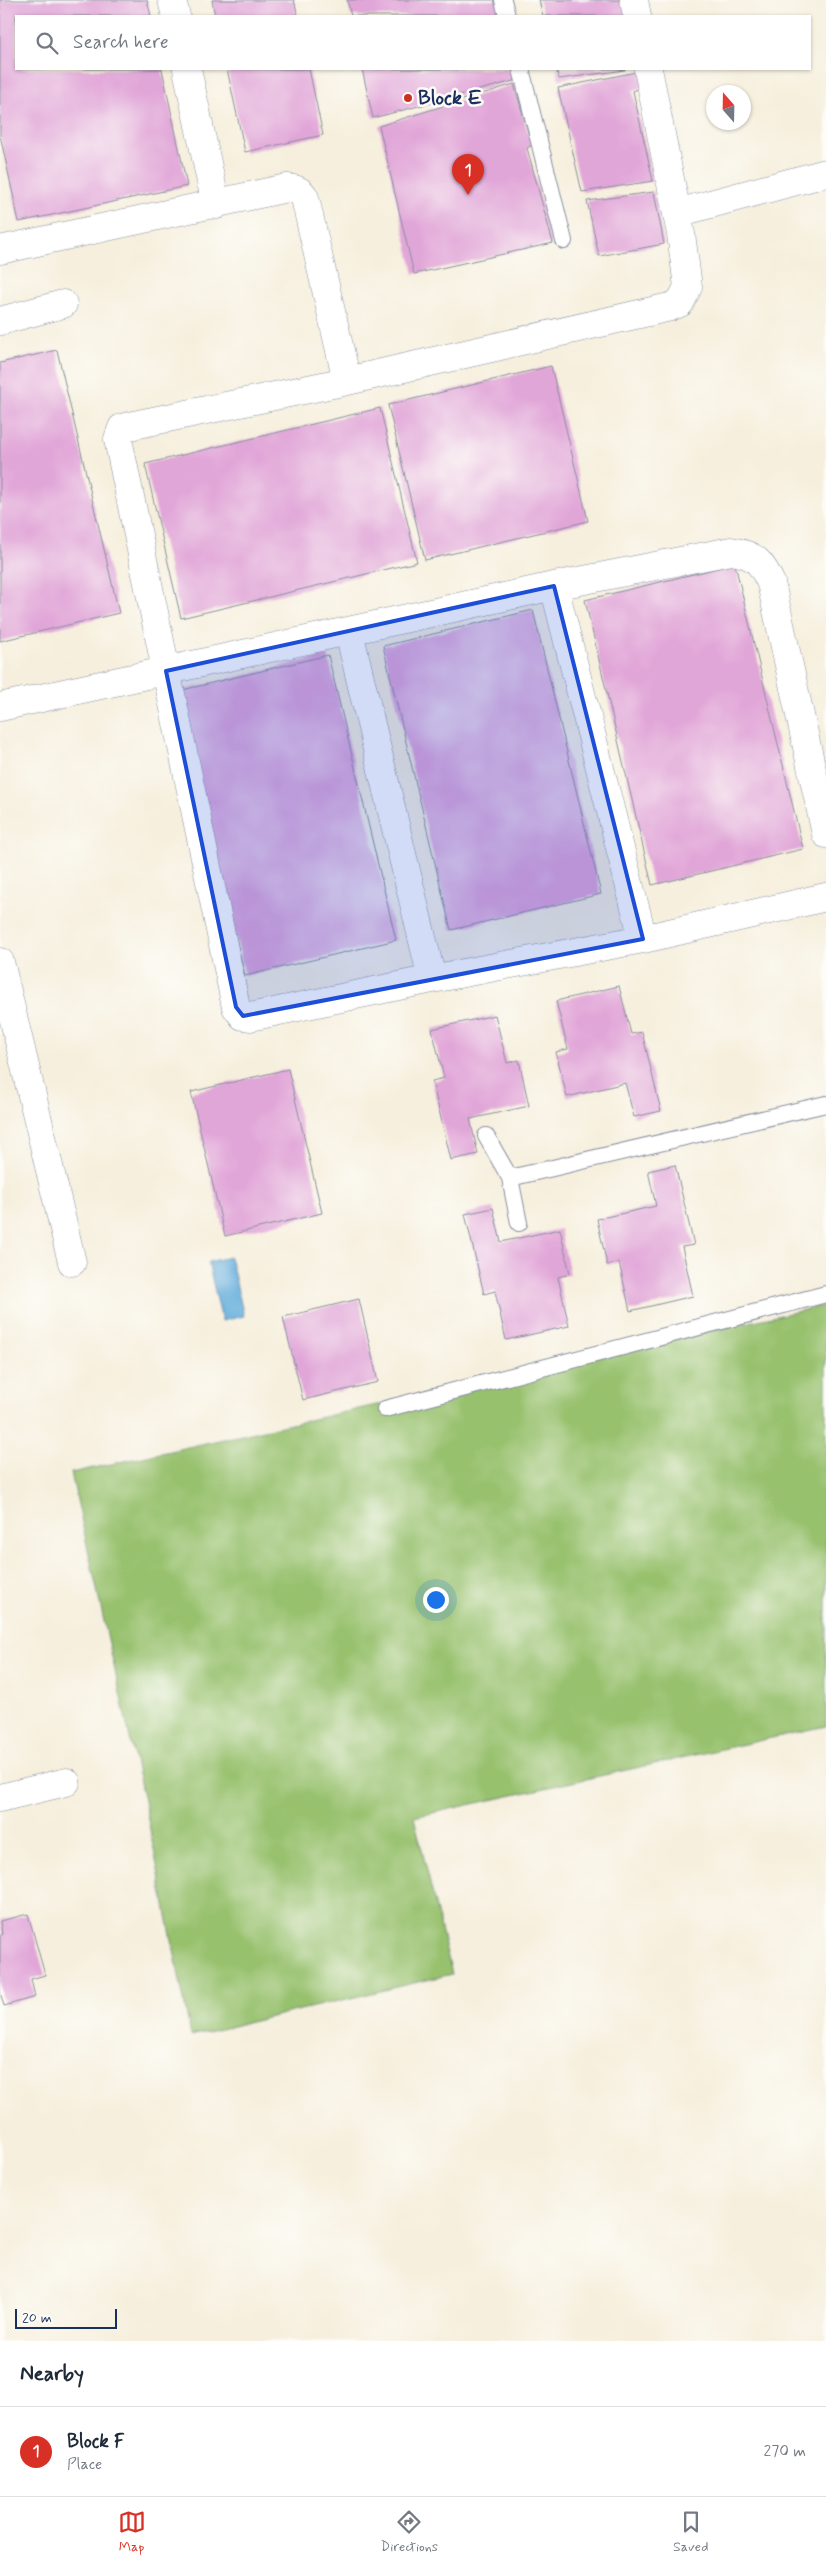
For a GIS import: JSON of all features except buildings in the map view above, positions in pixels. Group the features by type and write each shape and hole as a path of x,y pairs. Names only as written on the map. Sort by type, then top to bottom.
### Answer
{"street":[{"path":"172,0 176,15"},
{"path":"634,0 637,15"},
{"path":"187,70 216,205"},
{"path":"648,70 677,212 688,287 680,303 670,307 347,381 122,428 118,439 239,1012 243,1016 250,1017 432,979 643,939 826,897"},
{"path":"677,212 826,173"},
{"path":"0,250 216,205 287,188 302,192 347,381"},
{"path":"0,321 63,304"},
{"path":"0,707 554,586 731,551 750,554 762,566 771,583 826,834"},
{"path":"554,586 643,939"},
{"path":"349,632 432,979"},
{"path":"0,962 72,1262"},
{"path":"0,1798 66,1782"}],"lane":[{"path":"503,0 507,15"},
{"path":"520,70 564,241"},
{"path":"510,1178 826,1104"},
{"path":"486,1136 510,1178 519,1223"},
{"path":"385,1409 826,1294"}],"highlighted area":[{"path":"554,586 643,939 243,1016 236,1007 166,671"}],"green space":[{"path":"826,1305 826,1726 414,1817 452,1974 191,2036 146,1810 71,1473"}],"water":[{"path":"230,1257 244,1316 222,1321 208,1262"}],"place":[{"name":"Block E","path":"408,98"},
{"name":"Block F","path":"468,195"}]}
